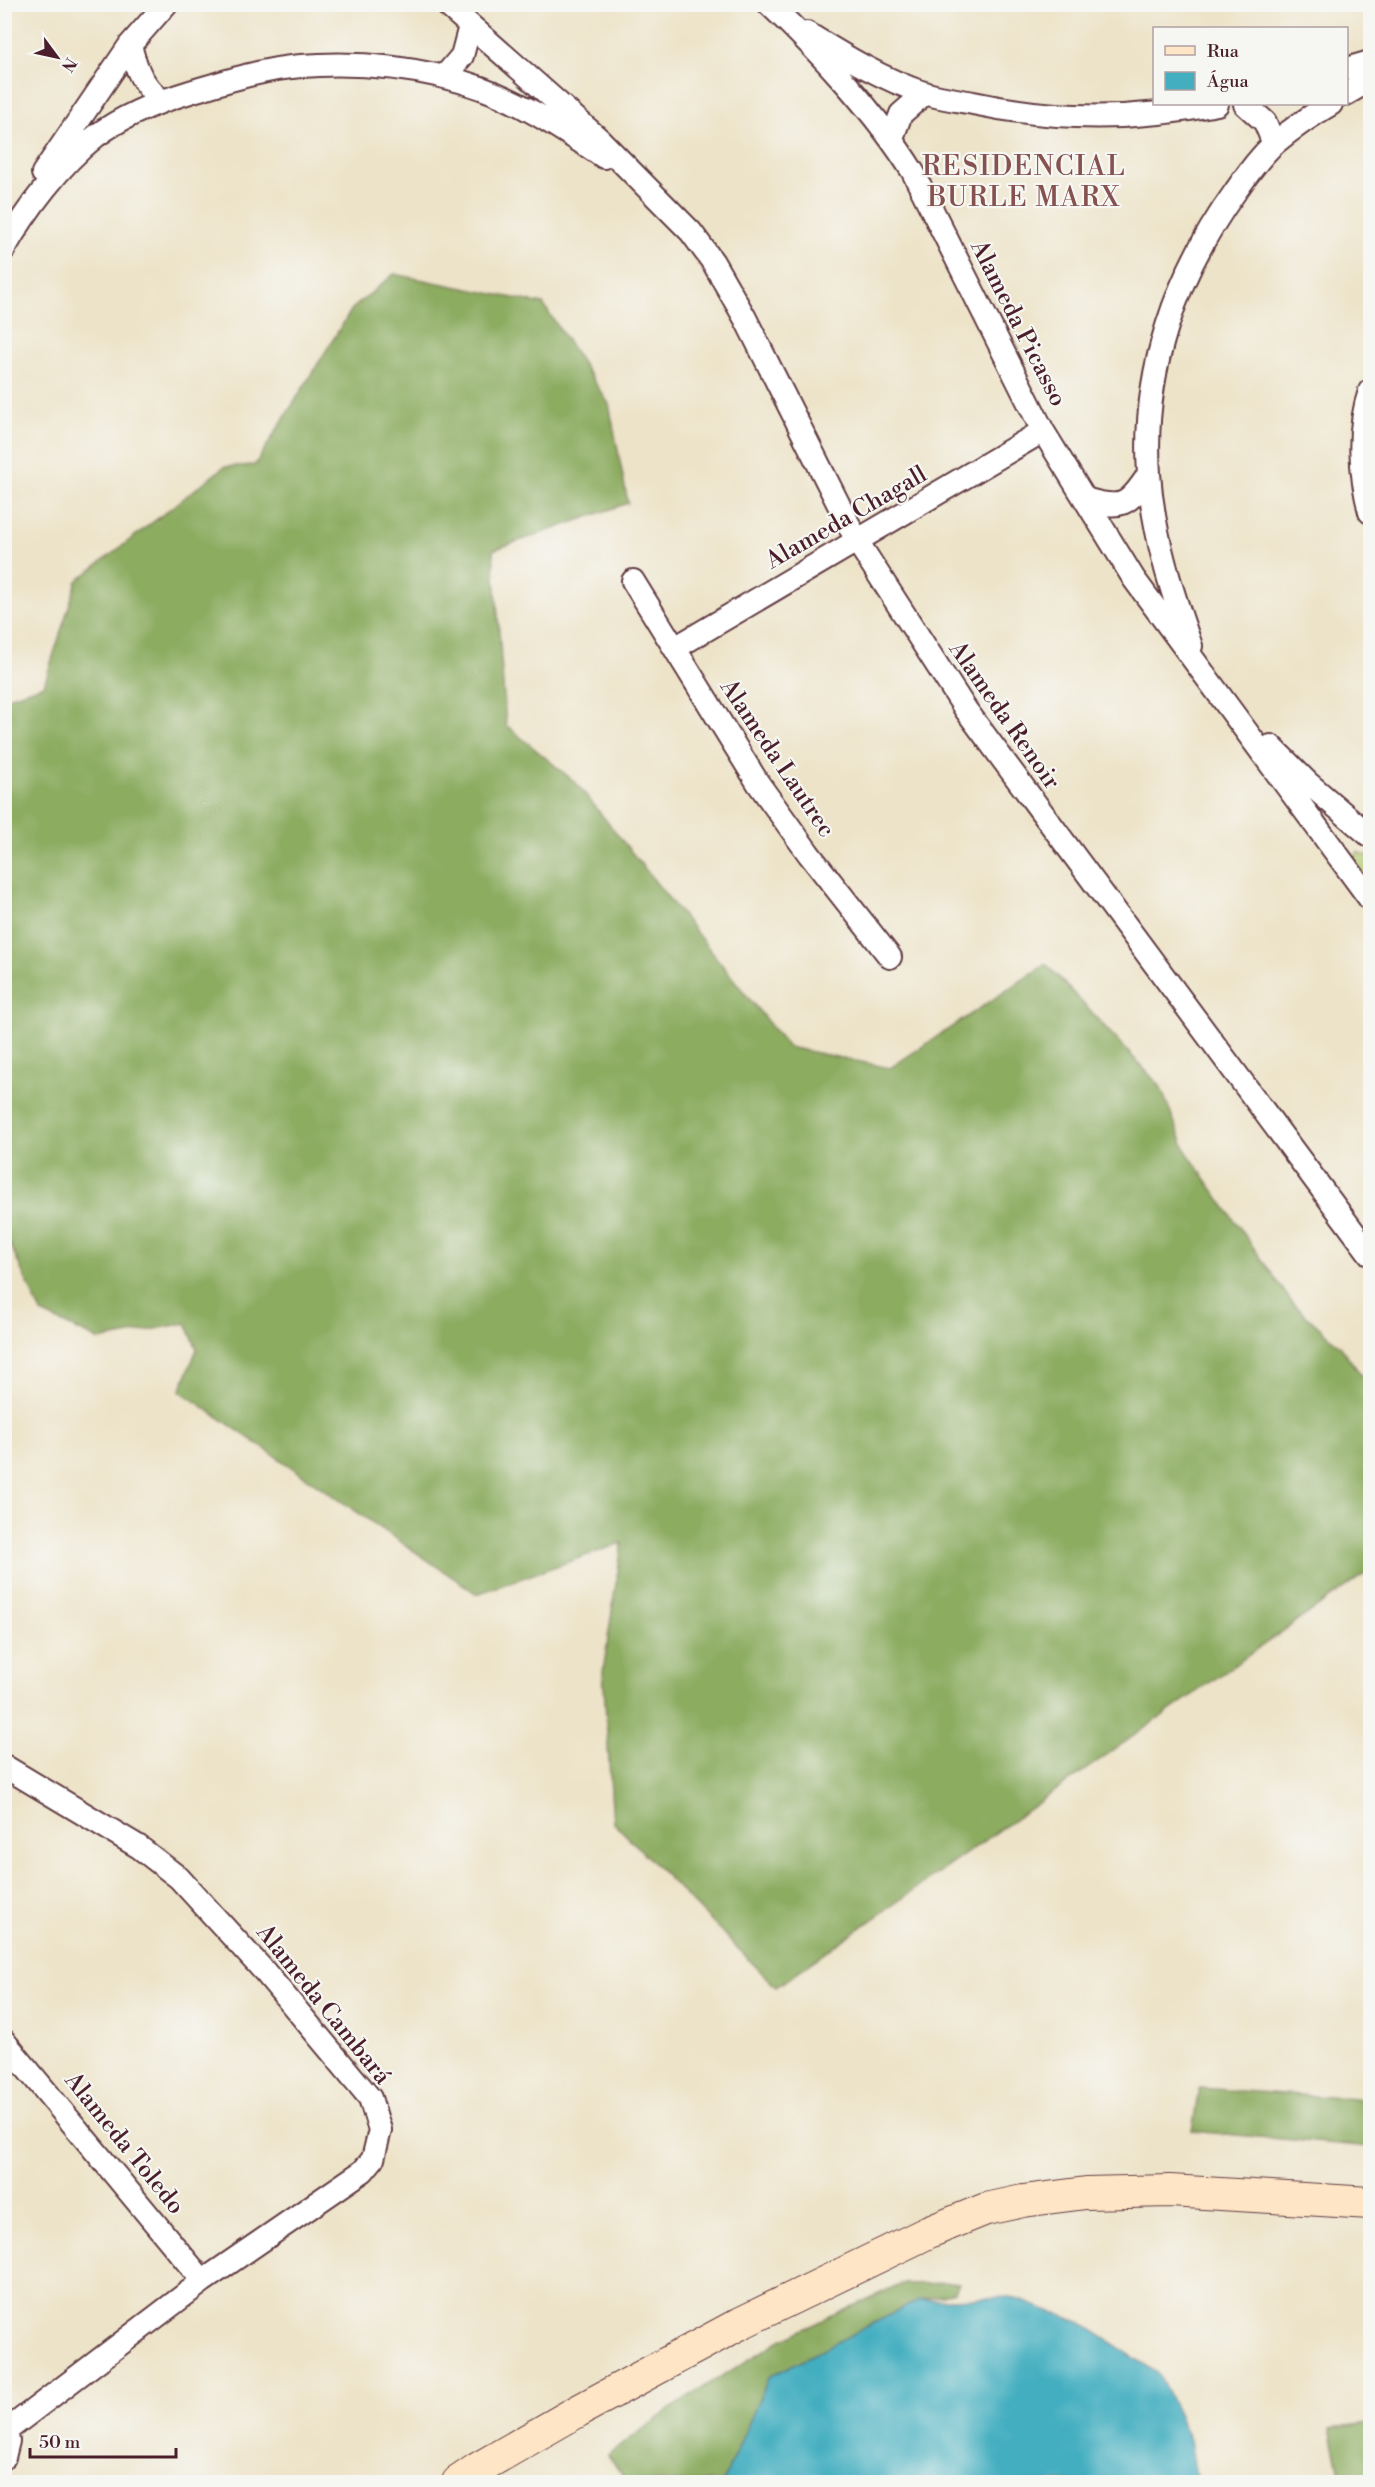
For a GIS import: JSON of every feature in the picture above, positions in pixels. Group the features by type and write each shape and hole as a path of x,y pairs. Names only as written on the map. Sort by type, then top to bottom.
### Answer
{"main road":[{"path":"741,2323 862,2248 942,2206 1012,2184 1095,2173 1371,2185"},
{"path":"458,2482 578,2411 741,2323 928,2232 986,2209 1023,2201 1086,2193 1170,2191 1371,2203"}],"street":[{"path":"4,229 130,45 166,4"},
{"path":"446,4 560,102 640,181"},
{"name":"Alameda Picasso","path":"770,6 843,55 881,75 925,93 1003,110 1062,117 1114,118 1172,113 1212,105"},
{"name":"Alameda Picasso","path":"770,6 854,94 892,138 918,182 1043,431 1084,499 1160,617 1228,702 1339,858 1371,899"},
{"path":"444,77 462,56 470,26"},
{"path":"130,45 138,75 147,89 162,101"},
{"path":"1348,69 1371,62"},
{"path":"4,249 70,160 114,124 162,101 242,76 301,66 360,66 444,77 481,88 534,112 640,181"},
{"path":"1348,93 1371,80"},
{"path":"892,138 901,114 925,93"},
{"path":"1246,105 1265,123 1274,144"},
{"name":"Alameda Picasso","path":"1197,661 1167,576 1155,529 1149,474 1148,416 1154,378 1167,324 1186,273 1212,224 1246,176 1274,144 1330,105"},
{"name":"Alameda Renoir","path":"640,181 691,232 713,262 745,318 857,541 966,710 1371,1254"},
{"path":"1371,390 1364,420 1362,455 1364,490 1371,512"},
{"name":"Alameda Chagall","path":"675,648 1043,431"},
{"path":"1084,499 1104,505 1123,504 1135,494 1149,474"},
{"name":"Alameda Lautrec","path":"633,581 758,783 809,854 890,957"},
{"name":"Alameda Picasso","path":"1228,702 1307,782 1369,835"},
{"name":"Alameda Picasso","path":"1339,858 1345,844 1350,839 1369,835"},
{"name":"Alameda Cambará","path":"4,1766 139,1847 179,1878 266,1972 370,2098 378,2118 379,2145 373,2159 363,2171 203,2281 5,2430 8,2441 4,2457"},
{"name":"Alameda Toledo","path":"4,2041 203,2281"}],"green space":[{"path":"394,274 543,304 609,404 628,503 493,550 506,725 576,783 788,1047 890,1068 1046,964 1160,1086 1186,1151 1293,1304 1340,1346 1370,1387 1370,1570 776,1987 613,1822 603,1672 622,1543 477,1594 180,1391 197,1349 186,1323 99,1340 41,1313 5,1233 5,698 44,685 77,581 224,467 255,465 352,309"},
{"path":"1358,852 1370,857 1370,884 1352,859"},
{"path":"1199,2088 1370,2100 1370,2147 1192,2131"},
{"path":"959,2283 955,2292 919,2300 769,2377 723,2482 627,2482 608,2455 684,2399 781,2340 900,2284"},
{"path":"1370,2423 1370,2482 1342,2482 1330,2428"}],"water":[{"path":"1011,2297 1080,2322 1159,2374 1190,2440 1197,2482 723,2482 769,2377 919,2300"}],"district":[{"name":"RESIDENCIAL BURLE MARX","path":"1024,182"}]}
